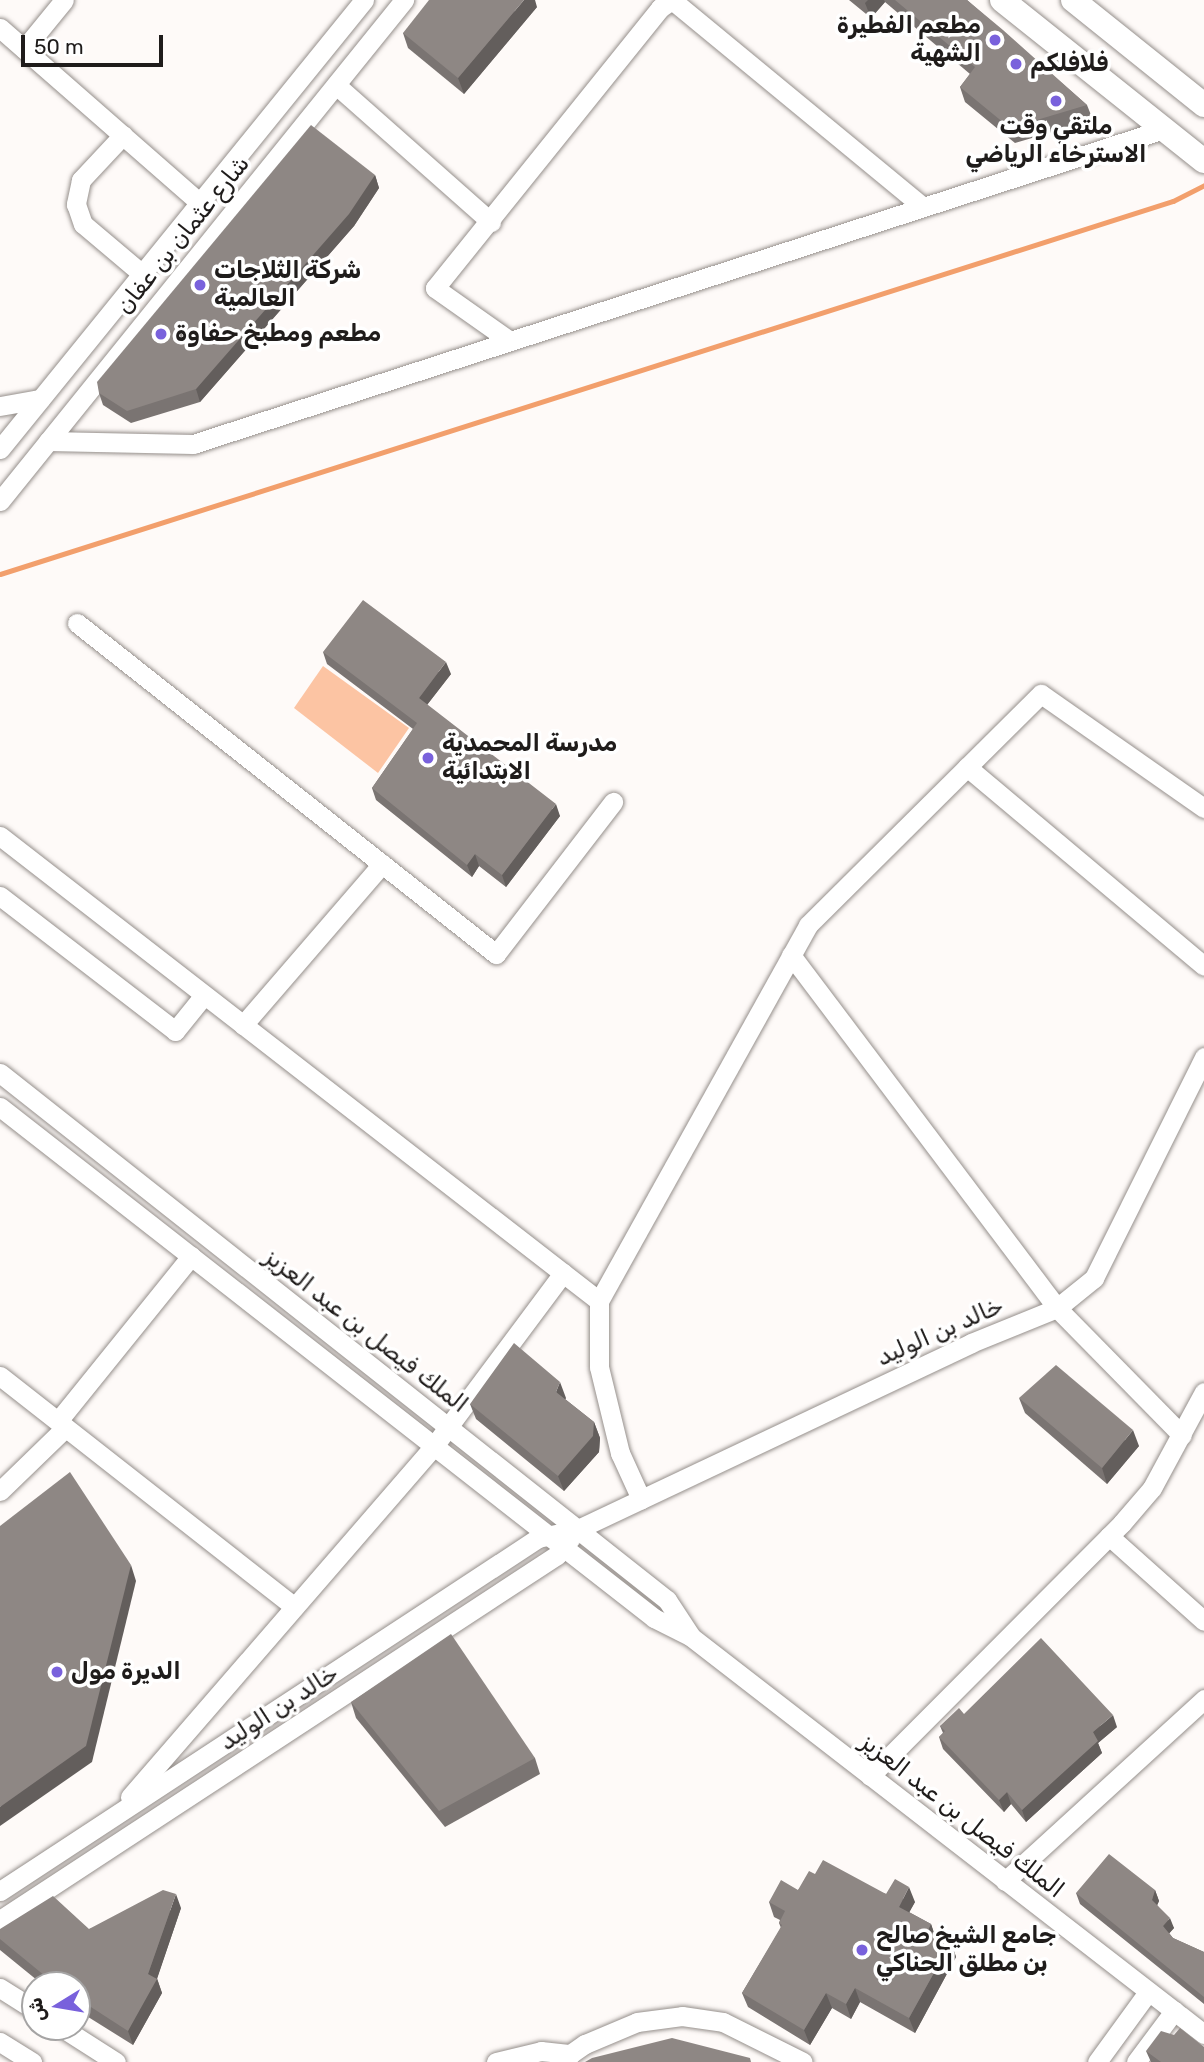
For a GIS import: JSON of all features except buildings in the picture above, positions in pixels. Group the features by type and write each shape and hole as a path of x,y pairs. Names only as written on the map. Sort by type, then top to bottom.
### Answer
{"main road":[{"path":"1002,0 1204,161"},
{"path":"1073,0 1204,105"}],"street":[{"path":"24,49 64,0"},
{"name":"شارع عثمان بن عفان","path":"0,449 364,0"},
{"name":"شارع عثمان بن عفان","path":"0,501 404,0"},
{"path":"510,341 435,288 491,222 660,8 672,0 923,208"},
{"path":"0,28 200,203"},
{"path":"336,85 491,222"},
{"path":"48,441 193,444 1164,129"},
{"path":"122,135 81,180 76,204 83,224 141,273"},
{"path":"0,406 40,399"},
{"path":"77,624 496,954 613,802"},
{"path":"641,1499 620,1453 599,1367 599,1301 808,925 1041,694 1204,808"},
{"path":"967,767 1204,966"},
{"path":"0,836 599,1301"},
{"path":"243,1025 383,864"},
{"path":"0,896 175,1031 204,995"},
{"path":"792,955 1057,1308 1182,1435"},
{"name":"خالد بن الوليد","path":"0,1920 556,1541 971,1343 1057,1308 1094,1278 1204,1057"},
{"name":"الملك فيصل بن عبد العزيز","path":"0,1073 667,1600 690,1636"},
{"name":"الملك فيصل بن عبد العزيز","path":"0,1107 654,1618 690,1636 1204,2035"},
{"path":"0,1491 61,1424 191,1256"},
{"path":"116,1814 434,1446 563,1273"},
{"path":"0,1376 293,1606"},
{"path":"870,1776 1109,1536 1152,1488 1204,1392"},
{"path":"1109,1536 1204,1620"},
{"name":"خالد بن الوليد","path":"0,1891 527,1545 556,1541"},
{"path":"1005,1881 1204,1699"},
{"path":"0,1988 21,2001"},
{"path":"1097,2062 1148,1992"},
{"path":"1136,2062 1174,2011"},
{"path":"496,2062 541,2051 565,2058 637,2022 682,2016 723,2022 803,2062"},
{"path":"83,2041 116,2062"},
{"path":"0,2042 32,2062"}],"shaded area":[{"path":"323,666 409,728 378,773 294,708"}],"waterway":[{"path":"0,574 1173,201 1204,185"}],"place":[{"name":"مطعم الفطيرة الشهية","path":"995,40"},
{"name":"فلافلكم","path":"1016,64"},
{"name":"ملتقي وقت الاسترخاء الرياضي","path":"1056,101"},
{"name":"شركة الثلاجات العالمية","path":"200,285"},
{"name":"مطعم ومطبخ حفاوة","path":"161,334"},
{"name":"مدرسة المحمدية الابتدائية","path":"428,758"},
{"name":"الديرة مول","path":"57,1672"},
{"name":"جامع الشيخ صالح بن مطلق الحناكي","path":"862,1950"}]}
